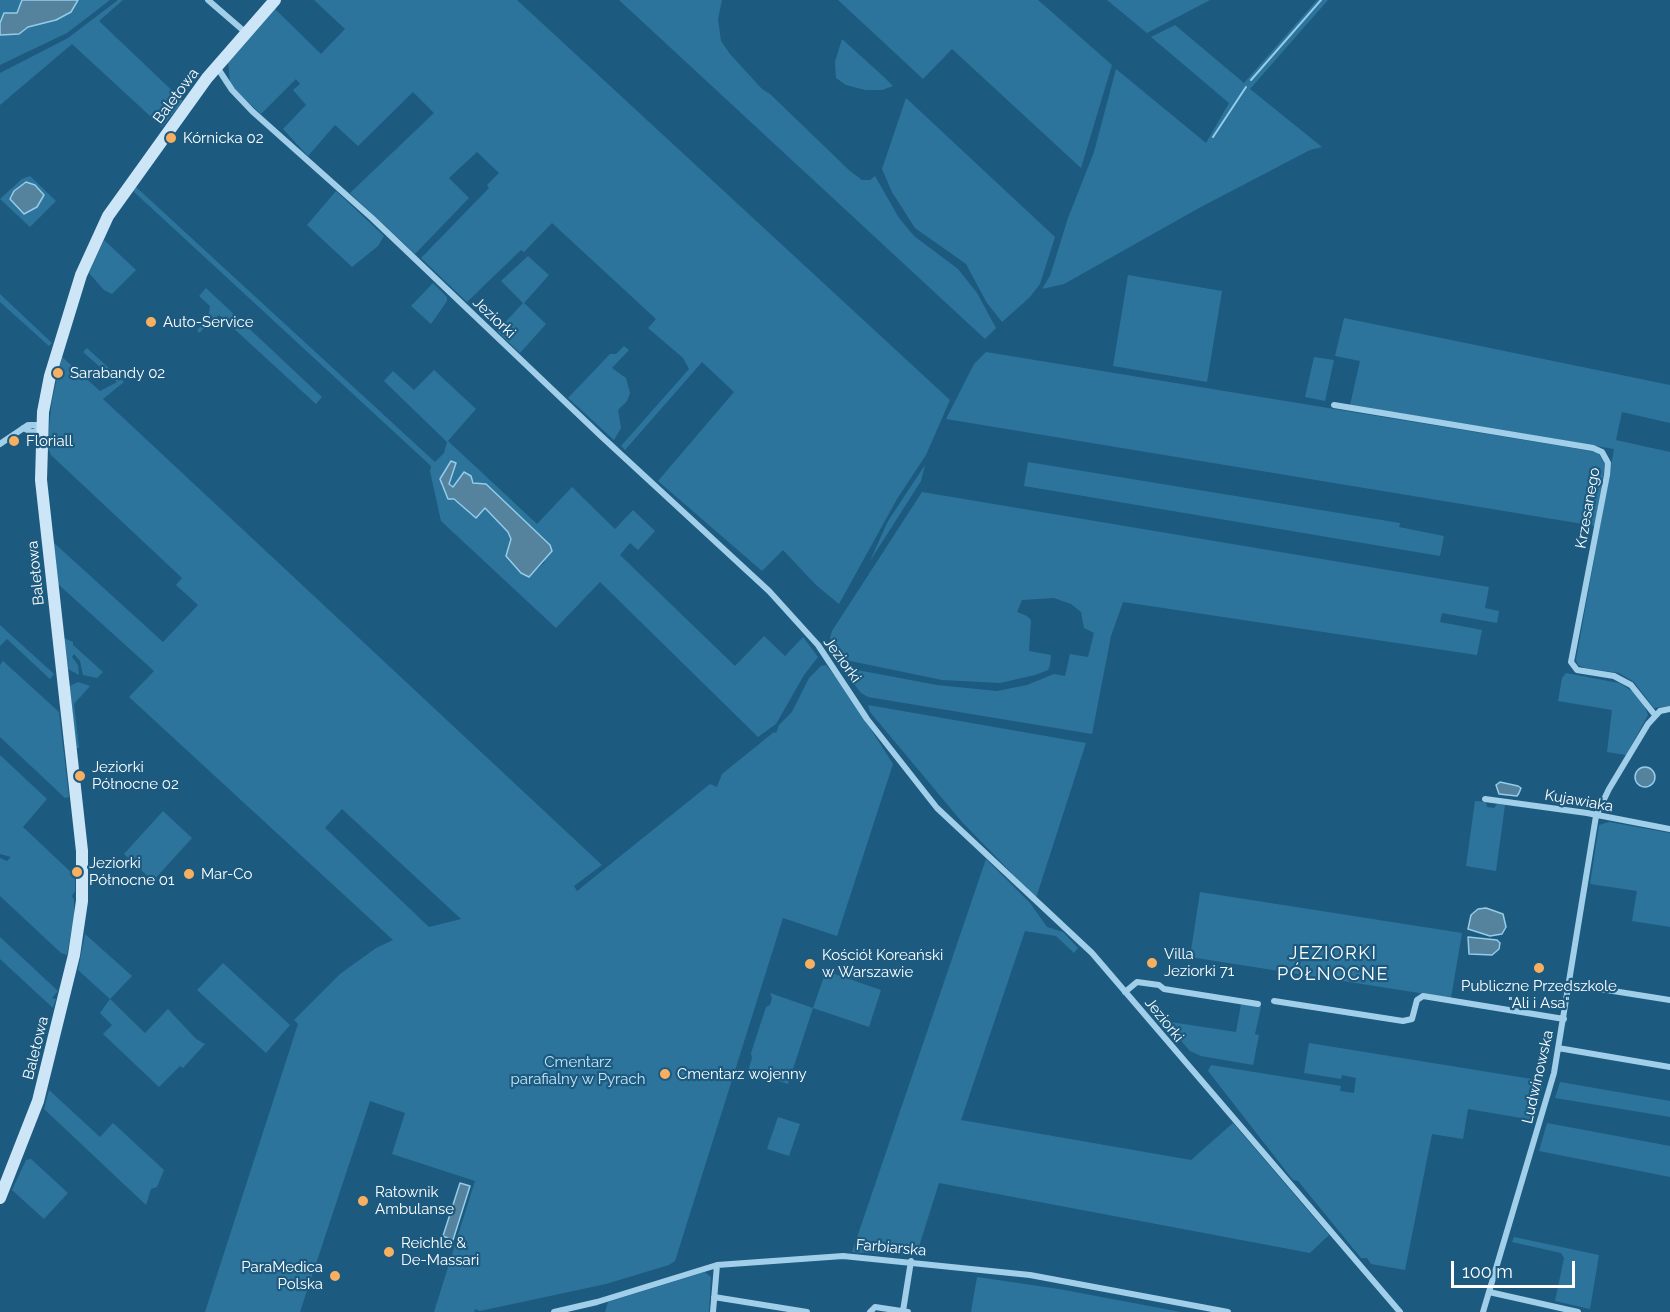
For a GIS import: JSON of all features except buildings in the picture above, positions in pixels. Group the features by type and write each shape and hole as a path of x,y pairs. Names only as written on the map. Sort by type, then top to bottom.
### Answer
{"street":[{"path":"208,0 245,32"},
{"name":"Baletowa","path":"0,1198 38,1101 74,956 82,901 79,826 42,494 42,429 52,369 81,275 95,241 128,184 217,67 275,0"},
{"name":"Jeziorki","path":"217,67 232,90 252,111 372,218 601,436 769,591 818,645 867,718 937,808 1084,945 1400,1312"},
{"name":"Krzesanego","path":"1334,405 1593,448 1602,453 1608,463 1607,475 1571,662 1577,670 1614,676 1631,685 1655,715"},
{"path":"0,444 23,428 34,424 42,429"},
{"path":"1655,715 1670,709"},
{"name":"Ludwinowska","path":"1483,1312 1526,1174 1558,1048 1596,816 1609,789 1655,715"},
{"name":"Kujawiaka","path":"1485,798 1670,829"},
{"path":"1125,992 1137,982 1159,985 1164,989 1258,1004"},
{"path":"1569,984 1670,999"},
{"path":"1274,1001 1403,1021 1412,1019 1417,1000 1423,996 1564,1018"},
{"path":"1558,1048 1670,1067"},
{"name":"Farbiarska","path":"554,1312 597,1302 717,1265 843,1256 911,1261 1030,1275 1228,1312"},
{"path":"870,1312 875,1307 905,1312 911,1261"},
{"path":"713,1312 717,1265"},
{"path":"1489,1292 1578,1312"},
{"path":"714,1297 807,1312"},
{"path":"596,1312 597,1302"}],"green space":[{"path":"0,0 22,0 17,13 4,14 0,23"},
{"path":"78,0 110,0 67,33 0,65 0,35 19,34 28,27 56,20 71,12"},
{"path":"118,0 123,0 99,21 183,101 162,127 72,44 0,105 0,73 68,38"},
{"path":"314,0 517,0 950,400 926,455 897,499 839,604 816,585 783,550 762,571 658,481 734,392 702,362 625,450 621,446 689,369 683,358 648,328 656,319 552,223 524,252 521,250 467,302 421,258 489,188 487,185 499,173 477,152 449,178 469,198 415,254 350,193 434,113 413,92 358,146 335,125 308,156 283,129 306,105 293,90 300,84 296,79 261,114 241,96 230,83 228,62 275,9 321,54 345,29"},
{"path":"619,0 722,0 718,19 721,41 730,54 762,89 850,171 862,180 870,180 875,176 899,218 914,236 958,269 977,293 996,328 985,339"},
{"path":"838,0 1038,0 1112,65 1081,168 952,49 923,79"},
{"path":"1107,0 1210,0 1147,33"},
{"path":"1317,0 1328,0 1250,89 1322,147 1310,150 1199,208 1064,284 1042,289 1050,276 1068,218 1094,152 1116,69 1206,143 1229,103 1151,37 1175,25 1244,83"},
{"path":"842,39 893,86 882,90 865,90 846,85 836,78 835,62"},
{"path":"906,98 1055,237 1040,284 1029,298 1002,322 987,303 966,264 915,228 892,192 882,169"},
{"path":"30,176 56,201 30,227 0,199 22,179"},
{"path":"136,187 435,462 444,453 447,442 384,381 393,371 414,390 434,370 476,409 448,441 537,524 572,487 615,529 633,510 655,531 638,550 630,543 620,555 735,666 764,636 785,656 803,637 818,657 804,675 776,724 758,737 600,582 556,628 441,521 430,471 431,466 133,191","holes":["456,463 449,484 453,487 457,482 471,478 476,484 486,484 550,545 544,563 529,577 507,553 511,539 508,532 485,508 482,508 482,513 473,516 470,511 446,495 446,490 441,486"]},
{"path":"336,191 384,236 378,246 352,267 307,225"},
{"path":"104,240 136,270 112,294 104,290 89,273"},
{"path":"528,256 549,275 524,303 546,324 520,353 497,331 523,303 501,281"},
{"path":"1128,275 1222,291 1207,382 1113,366"},
{"path":"433,283 447,297 447,301 431,324 411,306"},
{"path":"206,288 322,397 316,404 219,315 199,333 197,330 208,319 210,306 199,296"},
{"path":"0,294 52,343 49,346 0,302"},
{"path":"1344,318 1670,385 1670,423 1622,412 1616,440 1670,452 1670,706 1654,708 1634,682 1619,673 1585,668 1578,665 1576,660 1614,449 1350,405 1360,361 1335,356"},
{"path":"624,346 629,350 612,368 626,378 630,393 627,401 618,410 621,428 614,440 568,398 610,354 616,354"},
{"name":"Cmentarz parafialny w Pyrach","path":"87,348 124,382 103,399 602,865 574,886 577,891 710,784 717,787 722,774 774,732 776,733 779,725 792,712 809,678 821,666 826,665 848,693 893,764 837,936 783,918 675,1261 669,1265 606,1284 480,1311 475,1309 474,1312 434,1312 475,1181 392,1154 405,1113 370,1101 300,1312 205,1312 298,1024 294,1020 340,974 376,948 393,940 129,697 154,671 58,584 53,542 163,642 198,605 176,585 182,578 51,455 47,446 52,400 62,357 100,391 117,382 83,352","holes":["342,809 461,919 429,927 325,828"]},
{"path":"986,352 1591,451 1599,454 1605,465 1595,526 946,419 974,364"},
{"path":"1314,357 1334,360 1325,401 1305,397"},
{"path":"1028,462 1400,523 1399,527 1444,536 1440,556 1024,486"},
{"path":"925,465 921,481 870,561 888,521"},
{"path":"922,492 1489,587 1485,608 1499,611 1497,623 1442,613 1440,622 1482,630 1477,655 1123,602 1111,636 1092,734 868,697 861,693 841,667 937,685 997,691 1027,685 1054,674 1065,676 1070,654 1088,657 1094,633 1084,628 1081,612 1071,604 1054,598 1022,600 1017,612 1031,620 1029,651 1051,655 1048,670 1035,675 1000,683 942,680 836,658 830,638 832,631"},
{"path":"0,625 54,674 50,679 7,639 0,646"},
{"path":"64,638 73,642 73,645 103,672 97,678 83,675 80,661 74,654 72,657 78,665 79,675 68,669"},
{"path":"3,661 59,712 69,797 65,798 0,737 0,665"},
{"path":"1566,673 1619,683 1632,691 1643,703 1648,715 1626,755 1607,752 1612,710 1558,701 1562,678"},
{"path":"78,682 90,686 74,704 79,748 76,748 70,686"},
{"path":"868,705 1086,743 1036,898 962,822 870,712"},
{"path":"0,755 47,799 23,827 75,876 75,891 72,896 74,916 67,955 61,953 0,896 0,858 7,861 11,857 0,854"},
{"path":"1475,801 1486,802 1487,807 1494,808 1497,804 1505,805 1496,871 1466,866"},
{"path":"163,811 192,838 153,881 124,854"},
{"path":"1609,822 1670,833 1670,927 1632,921 1637,891 1590,884 1599,825"},
{"path":"986,859 1030,903 1047,927 1063,932 1078,948 1074,953 1056,936 1025,931 961,1120 1191,1160 1233,1123 1329,1235 1310,1253 939,1183 916,1256 852,1252"},
{"path":"1200,892 1462,933 1451,998 1190,957"},
{"path":"85,934 132,976 110,999 78,970"},
{"path":"0,937 58,991 52,998 56,999 53,1008 0,959"},
{"path":"223,963 290,1025 266,1053 197,990"},
{"path":"826,971 881,990 869,1027 813,1008"},
{"path":"770,993 813,1008 788,1084 748,1071 752,1058 751,1053 766,1007 770,1005 772,998"},
{"path":"110,999 145,1033 168,1009 196,1039 205,1044 183,1068 180,1066 159,1087 103,1034 112,1025 100,1013"},
{"path":"1241,1004 1261,1007 1255,1034 1259,1035 1253,1065 1201,1056 1190,1051 1164,1021 1236,1032"},
{"path":"1309,1043 1544,1081 1533,1120 1468,1109 1463,1139 1432,1134 1405,1270 1371,1264 1367,1258 1361,1258 1298,1181 1293,1180 1208,1071 1211,1065 1341,1086 1340,1091 1354,1093 1356,1078 1342,1075 1341,1079 1304,1073"},
{"path":"1560,1082 1670,1101 1670,1117 1555,1098"},
{"path":"49,1090 100,1137 113,1123 164,1170 157,1187 151,1189 146,1205 44,1109"},
{"path":"778,1117 800,1124 789,1156 767,1149"},
{"path":"1547,1123 1670,1146 1670,1177 1539,1151"},
{"path":"31,1159 68,1193 44,1219 12,1190 26,1160"},
{"path":"1514,1237 1599,1255 1590,1309 1555,1301 1564,1258 1561,1253 1512,1242"},
{"path":"705,1272 711,1277 709,1312 605,1312 608,1302"},
{"path":"977,1277 1059,1289 1181,1312 971,1312"}],"shaded area":[{"path":"22,0 78,0 71,12 56,20 28,27 19,34 0,35 0,23 4,13 17,13"},
{"path":"26,182 35,185 44,195 37,207 24,214 10,199 14,191"},
{"path":"451,461 456,463 449,484 453,487 464,472 471,476 473,483 486,484 550,545 552,551 529,577 521,573 506,556 511,539 508,532 485,508 476,518 454,499 448,499 440,479"},
{"path":"1645,767 1652,770 1655,777 1652,784 1645,787 1638,784 1635,777 1638,770"},
{"path":"1500,782 1521,788 1517,796 1499,794 1496,785"},
{"path":"1486,908 1503,914 1506,927 1502,934 1490,936 1468,929 1471,915 1478,909"},
{"path":"1468,937 1497,940 1500,943 1499,949 1492,955 1469,954"},
{"path":"460,1183 470,1186 453,1240 443,1236"}],"waterway":[{"path":"1251,80 1321,0"},
{"path":"1213,137 1246,87"}],"place":[{"name":"Kórnicka 02","path":"171,138"},
{"name":"Auto-Service","path":"151,322"},
{"name":"Sarabandy 02","path":"58,373"},
{"name":"Floriall","path":"14,441"},
{"name":"Jeziorki Północne 02","path":"80,776"},
{"name":"Jeziorki Północne 01","path":"77,872"},
{"name":"Mar-Co","path":"189,874"},
{"name":"Villa Jeziorki 71","path":"1152,963"},
{"name":"Kościół Koreański w Warszawie","path":"810,964"},
{"name":"Publiczne Przedszkole \"Ali i Asa\"","path":"1539,968"},
{"name":"Cmentarz wojenny","path":"665,1074"},
{"name":"Ratownik Ambulanse","path":"363,1201"},
{"name":"Reichle & De-Massari","path":"389,1252"},
{"name":"ParaMedica Polska","path":"335,1276"}],"district":[{"name":"JEZIORKI PÓŁNOCNE","path":"1333,964"}]}
